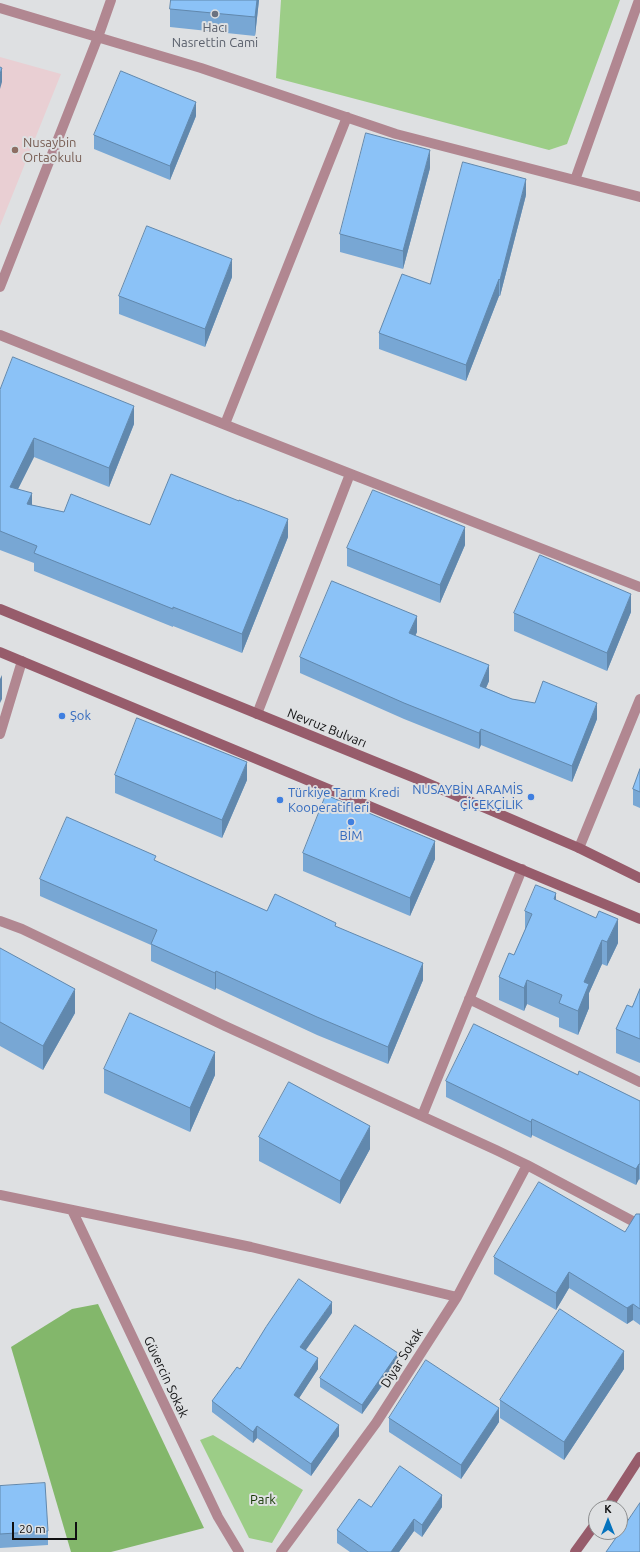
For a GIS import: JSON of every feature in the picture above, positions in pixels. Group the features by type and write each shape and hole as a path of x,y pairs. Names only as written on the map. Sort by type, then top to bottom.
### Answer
{"main road":[{"name":"Nevruz Bulvarı","path":"0,610 415,778 579,848 640,878"},
{"path":"0,652 640,919"},
{"path":"612,1500 640,1457"},
{"path":"575,1552 588,1534"}],"street":[{"path":"0,287 98,37 111,0"},
{"path":"575,180 639,0"},
{"path":"0,8 201,68 396,134 640,197"},
{"path":"225,424 347,117"},
{"path":"0,335 640,587"},
{"path":"257,714 350,474"},
{"path":"0,734 22,661"},
{"path":"579,848 640,700"},
{"path":"422,1116 522,869"},
{"path":"0,920 22,929 225,1026 527,1165 640,1225"},
{"path":"469,999 640,1082"},
{"name":"Diyar Sokak","path":"281,1552 376,1423 456,1297 527,1165"},
{"path":"0,1195 251,1247 456,1297"},
{"name":"Güvercin Sokak","path":"72,1210 218,1517 239,1552"}],"shaded area":[{"name":"Nusaybin Ortaokulu","path":"0,57 61,74 0,226"}],"green space":[{"path":"281,0 620,0 567,144 549,150 276,78"},
{"path":"98,1304 204,1528 111,1552 71,1552 11,1347 72,1309"},
{"name":"Park","path":"213,1435 303,1490 272,1543 249,1538 200,1440"}],"building":[{"path":"171,0 257,0 255,17 170,9"},
{"path":"121,71 196,102 170,166 94,135"},
{"path":"366,133 430,150 403,251 340,234"},
{"path":"463,162 526,179 500,280 499,279 466,365 379,333 402,274 430,284"},
{"path":"147,226 232,259 205,329 119,296"},
{"path":"13,357 134,406 109,468 34,438 10,487 32,493 27,504 64,512 71,494 150,525 171,474 288,519 242,634 173,607 173,609 34,553 37,546 0,531 0,390"},
{"path":"373,490 465,527 440,585 347,548"},
{"path":"540,555 631,594 607,653 514,613"},
{"path":"332,581 417,616 409,633 489,665 480,686 512,699 535,703 543,681 597,703 572,766 481,729 479,733 404,703 300,657"},
{"path":"137,718 247,762 222,820 115,775"},
{"path":"640,769 640,792 633,789"},
{"path":"326,795 435,841 410,898 303,853"},
{"path":"67,817 156,856 154,860 267,911 275,894 336,923 335,926 423,963 388,1047 151,944 157,930 40,879"},
{"path":"536,885 556,893 554,899 596,918 599,911 618,919 607,942 602,940 584,982 589,984 578,1011 559,1003 562,995 527,980 524,988 499,977 509,953 514,955 532,914 525,911"},
{"path":"0,948 75,989 43,1046 0,1022"},
{"path":"640,989 640,1039 616,1029 627,1005 632,1007"},
{"path":"130,1013 215,1052 190,1108 104,1069"},
{"path":"474,1024 578,1075 579,1071 640,1101 640,1164 636,1169 532,1119 531,1122 446,1081"},
{"path":"289,1082 370,1126 340,1181 259,1137"},
{"path":"539,1182 625,1232 636,1214 640,1214 640,1309 633,1304 627,1308 569,1272 556,1293 494,1257"},
{"path":"299,1279 332,1302 300,1347 318,1358 294,1395 339,1425 311,1464 257,1426 253,1432 212,1401 237,1367 240,1369 266,1327"},
{"path":"560,1309 624,1351 564,1442 500,1400"},
{"path":"355,1325 398,1353 362,1405 320,1378"},
{"path":"426,1360 499,1408 461,1465 389,1418"},
{"path":"400,1466 442,1495 422,1525 414,1519 391,1552 368,1552 337,1530 359,1499 371,1507"},
{"path":"45,1483 48,1531 0,1534 0,1486"},
{"path":"640,1503 640,1552 606,1552 614,1540 628,1540 628,1520"}],"place":[{"name":"Hacı Nasrettin Cami","path":"215,14"},
{"name":"Nusaybin Ortaokulu","path":"15,150"},
{"name":"Şok","path":"62,716"},
{"name":"NUSAYBİN ARAMİS ÇİÇEKÇİLİK","path":"531,797"},
{"name":"Türkiye Tarım Kredi Kooperatifleri","path":"280,800"},
{"name":"BİM","path":"351,822"}]}
